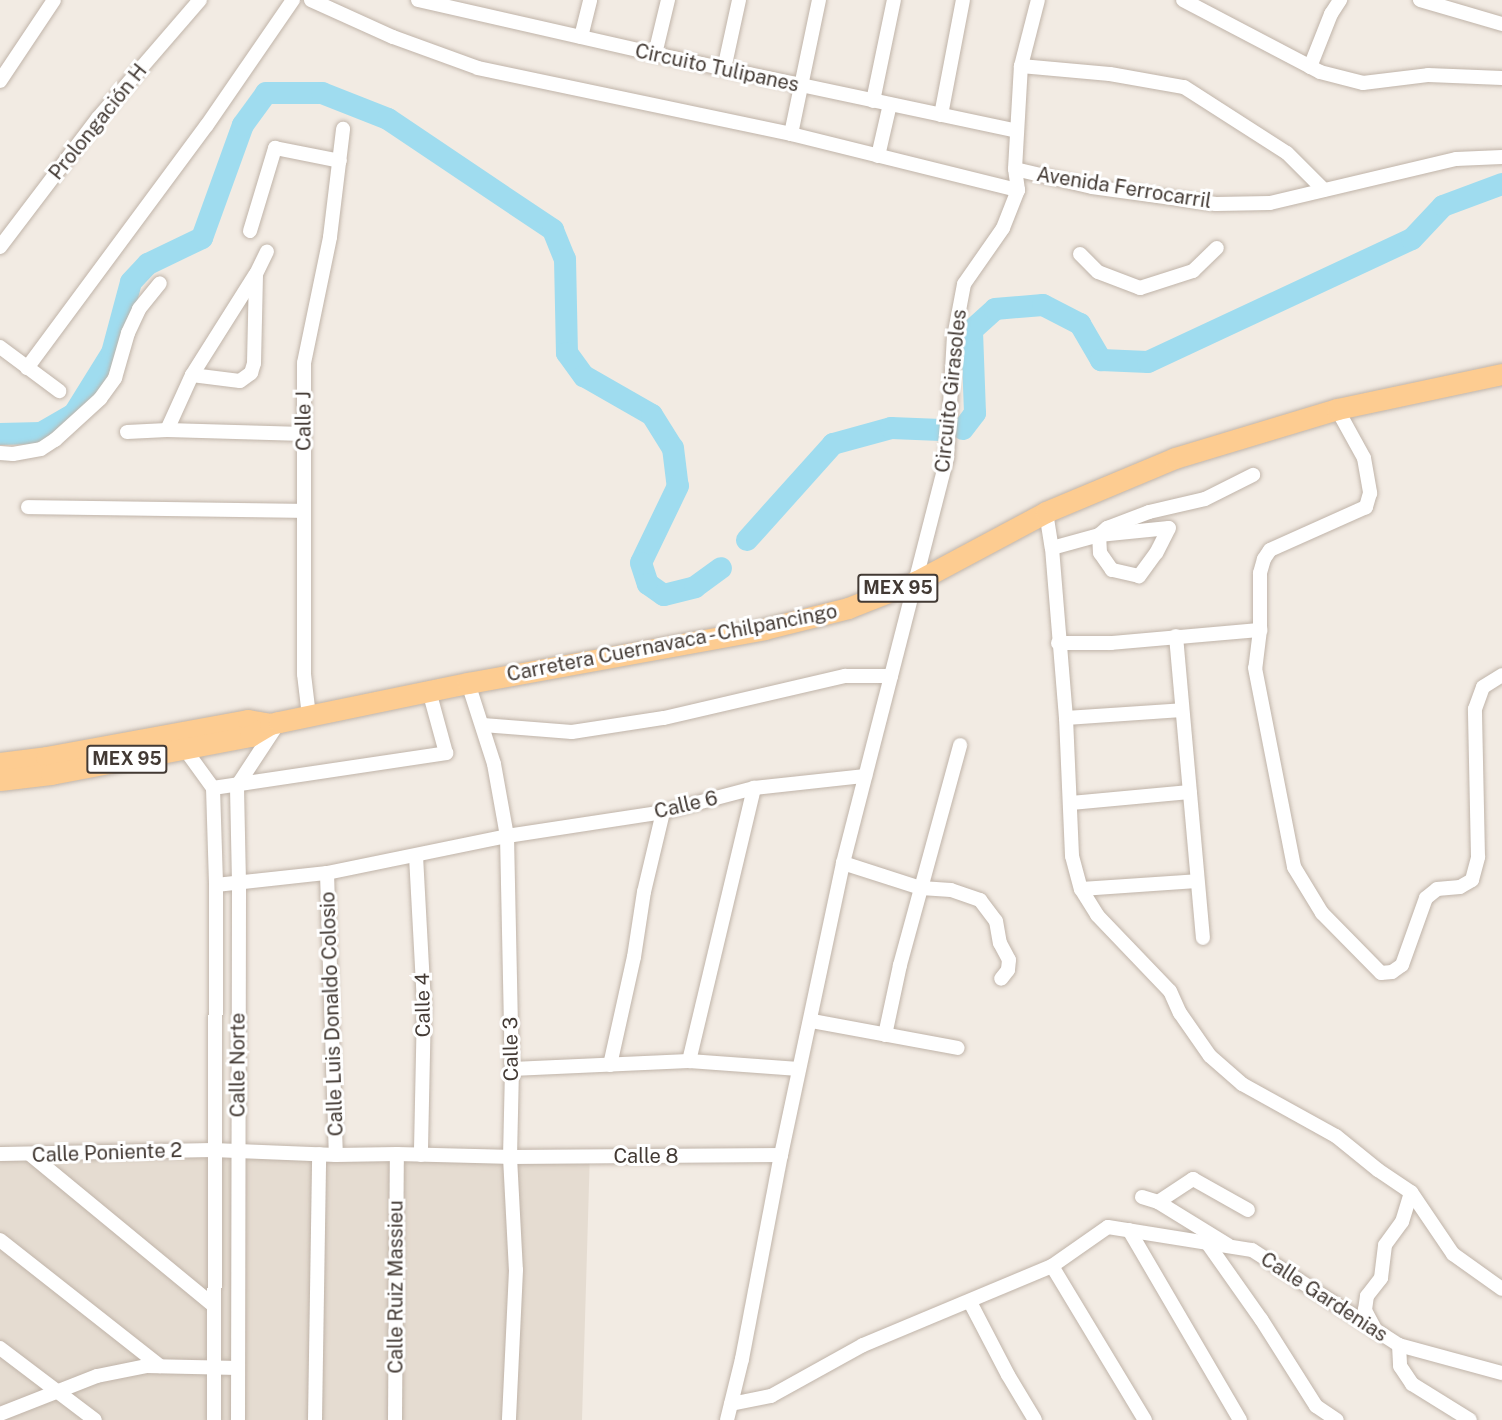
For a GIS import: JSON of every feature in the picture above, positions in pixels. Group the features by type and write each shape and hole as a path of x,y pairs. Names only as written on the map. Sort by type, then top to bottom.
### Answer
{"main road":[{"name":"Carretera Cuernavaca - Chilpancingo","path":"0,780 51,774 250,736 274,723 468,683 764,629 848,608 917,581 1046,512 1175,458 1337,409 1502,374"},
{"name":"Carretera Cuernavaca - Chilpancingo","path":"0,763 46,757 248,720 274,723"}],"street":[{"path":"0,81 54,0"},
{"name":"Prolongación H","path":"0,247 98,118 200,0"},
{"path":"27,368 207,125 293,0"},
{"path":"311,0 330,4 393,37 478,68 791,134 1018,190"},
{"name":"Circuito Tulipanes","path":"418,0 801,86 1016,131"},
{"path":"581,37 590,0"},
{"path":"655,54 668,0"},
{"path":"724,69 739,0"},
{"path":"791,134 819,0"},
{"path":"873,101 894,0"},
{"path":"940,115 963,0"},
{"name":"Circuito Girasoles","path":"727,1420 742,1359 781,1155 799,1069 812,1021 843,863 947,457 954,337 964,284 1003,228 1014,207 1018,190 1015,169 1021,66 1038,0"},
{"path":"1183,0 1310,67 1363,83 1428,75 1502,78"},
{"path":"1208,13 1216,0"},
{"path":"1310,67 1331,14 1340,0"},
{"path":"1420,0 1502,24"},
{"path":"1021,66 1110,74 1184,87 1287,153 1324,190"},
{"path":"878,156 890,104"},
{"name":"Calle J","path":"309,716 304,674 304,363 330,237 343,129"},
{"path":"250,231 275,148 340,161"},
{"name":"Avenida Ferrocarril","path":"1015,169 1092,187 1176,200 1216,204 1270,203 1456,159 1502,157"},
{"path":"1080,254 1098,272 1140,288 1193,271 1217,248"},
{"path":"167,430 192,375 256,274 267,251"},
{"path":"192,375 240,381 250,373 254,363 256,274"},
{"path":"0,453 13,454 41,449 55,440 100,399 115,378 128,333 140,309 160,283"},
{"path":"0,347 59,391"},
{"path":"1337,409 1364,458 1370,493 1366,507 1270,550 1264,559 1260,573 1260,630 1255,668 1294,867 1322,913 1381,973 1392,972 1402,965 1426,898 1437,888 1460,887 1472,880 1479,857 1475,709 1483,687 1502,675"},
{"path":"127,432 167,430 304,434"},
{"path":"1099,535 1107,528 1149,512 1206,499 1253,475"},
{"path":"28,507 304,511"},
{"path":"1046,512 1052,548 1058,643 1066,718 1072,856 1081,889 1097,915 1170,991 1180,1013 1210,1056 1242,1084 1336,1136 1378,1170 1411,1192 1453,1254 1502,1289"},
{"path":"1052,548 1099,535 1169,528 1156,553 1139,576 1112,570 1104,562 1100,553 1099,535"},
{"path":"1058,643 1111,643 1260,630"},
{"path":"1176,636 1203,938"},
{"path":"483,725 572,732 664,718 845,676 891,676"},
{"name":"Calle 3","path":"468,683 494,764 507,836 512,1069 510,1157 516,1270 509,1420"},
{"path":"184,748 213,788 446,753 429,691"},
{"path":"1066,718 1182,710"},
{"path":"237,786 274,723"},
{"path":"885,1035 900,965 960,745"},
{"name":"Calle 6","path":"216,885 327,873 507,836 663,812 754,788 865,776"},
{"name":"Calle Norte","path":"237,786 240,883 237,1150 238,1420"},
{"name":"Calle Norte","path":"213,788 216,885 213,1150 214,1420"},
{"path":"689,1060 754,788"},
{"path":"1071,803 1189,792"},
{"path":"610,1065 634,957 644,892 663,812"},
{"name":"Calle 4","path":"416,856 424,1006 421,1155"},
{"path":"843,863 921,888 951,890 980,900 996,921 1000,943 1009,960 1008,970 1001,979"},
{"name":"Calle Luis Donaldo Colosio","path":"327,873 336,1155"},
{"path":"1081,889 1197,881"},
{"path":"812,1021 958,1048"},
{"path":"512,1069 689,1060 799,1069"},
{"name":"Calle Poniente 2","path":"0,1154 237,1150 336,1155"},
{"name":"Calle Luis Donaldo Colosio","path":"315,1420 319,1154"},
{"name":"Calle Ruiz Massieu","path":"395,1420 397,1154"},
{"path":"30,1155 214,1306"},
{"name":"Calle 8","path":"336,1155 510,1157 781,1155"},
{"path":"1158,1202 1193,1179 1248,1210"},
{"path":"1377,1333 1365,1310 1367,1296 1381,1278 1385,1245 1402,1222 1411,1192"},
{"path":"1142,1197 1158,1202 1232,1247"},
{"name":"Calle Gardenias","path":"1052,1266 1108,1227 1252,1250 1377,1333 1399,1345 1502,1373"},
{"path":"1129,1230 1240,1420"},
{"path":"0,1240 159,1366"},
{"path":"1208,1244 1261,1319 1315,1413 1337,1420"},
{"path":"731,1404 771,1396 863,1345 1052,1266 1145,1420"},
{"path":"970,1302 1008,1375 1035,1420"},
{"path":"1399,1345 1400,1366 1412,1384 1470,1420"},
{"path":"0,1348 95,1420"},
{"path":"0,1414 97,1377 159,1366 238,1368"}],"shaded area":[{"path":"0,1146 590,1151 582,1420 0,1420"}],"waterway":[{"path":"0,434 41,433 74,414 112,353 131,282 148,264 202,238 243,125 266,93 322,93 388,119 553,230 565,259 567,353 584,376 652,415 673,448 678,486 641,563 648,584 664,595 695,587 721,568"},
{"path":"963,429 975,413 972,330 995,309 1043,305 1080,324 1101,360 1148,362 1412,239 1443,206 1502,184"},
{"path":"747,540 833,444 891,428 941,430"}]}
